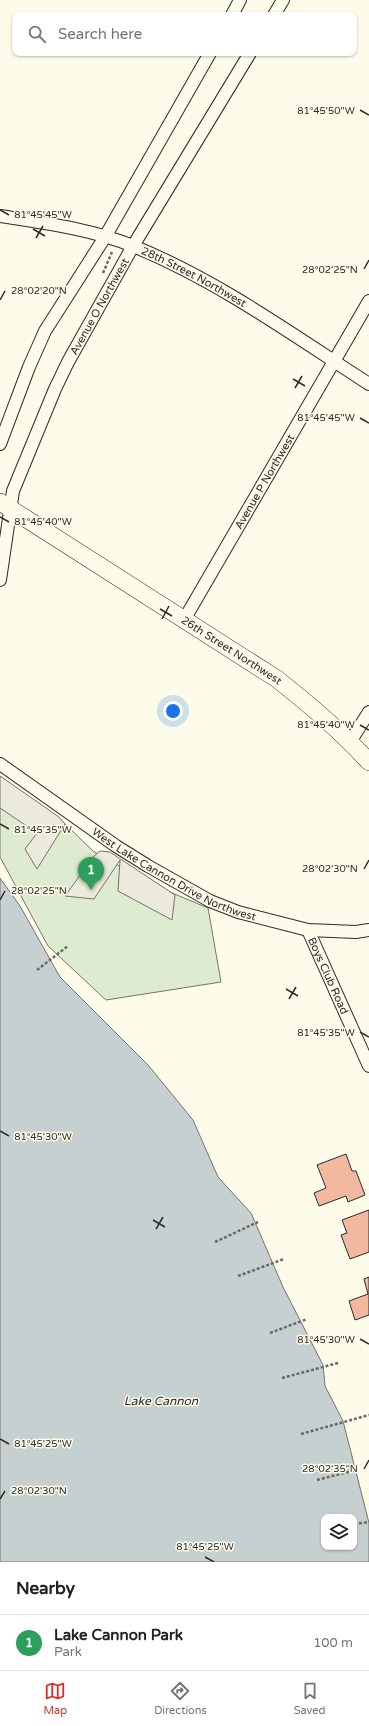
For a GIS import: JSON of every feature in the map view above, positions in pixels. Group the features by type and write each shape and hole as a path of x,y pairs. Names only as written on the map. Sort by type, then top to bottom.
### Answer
{"street":[{"path":"234,12 240,0"},
{"path":"276,12 283,0"},
{"path":"0,444 29,367 45,331 105,237 208,56"},
{"name":"Avenue O Northwest","path":"0,580 5,506 13,491 55,389 68,362 132,246 248,56"},
{"name":"28th Street Northwest","path":"0,216 68,228 105,237 132,246 180,268 216,287 369,384"},
{"name":"Avenue P Northwest","path":"184,620 369,301"},
{"name":"26th Street Northwest","path":"5,506 277,679 311,706 369,762"},
{"path":"350,742 369,712"},
{"name":"West Lake Cannon Drive Northwest","path":"0,764 116,846 183,887 238,912 308,930 356,932 369,930"},
{"name":"Boys Club Road","path":"308,930 369,1066"}],"path":[{"path":"37,970 68,946"},
{"path":"214,1242 258,1222"},
{"path":"238,1276 284,1259"},
{"path":"270,1333 307,1319"},
{"path":"282,1378 338,1363"},
{"path":"301,1434 369,1415"},
{"path":"317,1480 356,1470"},
{"path":"357,1524 369,1522"}],"green space":[{"path":"0,781 61,820 93,851 153,885 208,908 221,982 106,1000 48,946 0,857"}],"shaded area":[{"path":"0,776 59,817 65,824 37,869 25,849 37,833 0,808"},
{"path":"100,851 110,852 175,895 172,920 118,891 120,860 94,899 65,896 94,856"}],"water":[{"name":"Lake Cannon","path":"0,878 20,906 60,977 148,1065 193,1120 218,1177 251,1213 283,1287 323,1365 325,1386 343,1421 369,1523 369,1562 0,1562"}],"building":[{"path":"346,1154 352,1171 356,1171 365,1195 348,1202 346,1196 319,1206 314,1193 326,1188 317,1165"},
{"path":"369,1210 369,1252 350,1259 341,1235 347,1233 342,1220"},
{"path":"369,1277 369,1315 355,1320 349,1301 368,1294 364,1279"}],"place":[{"name":"Lake Cannon Park","path":"91,890"}]}
